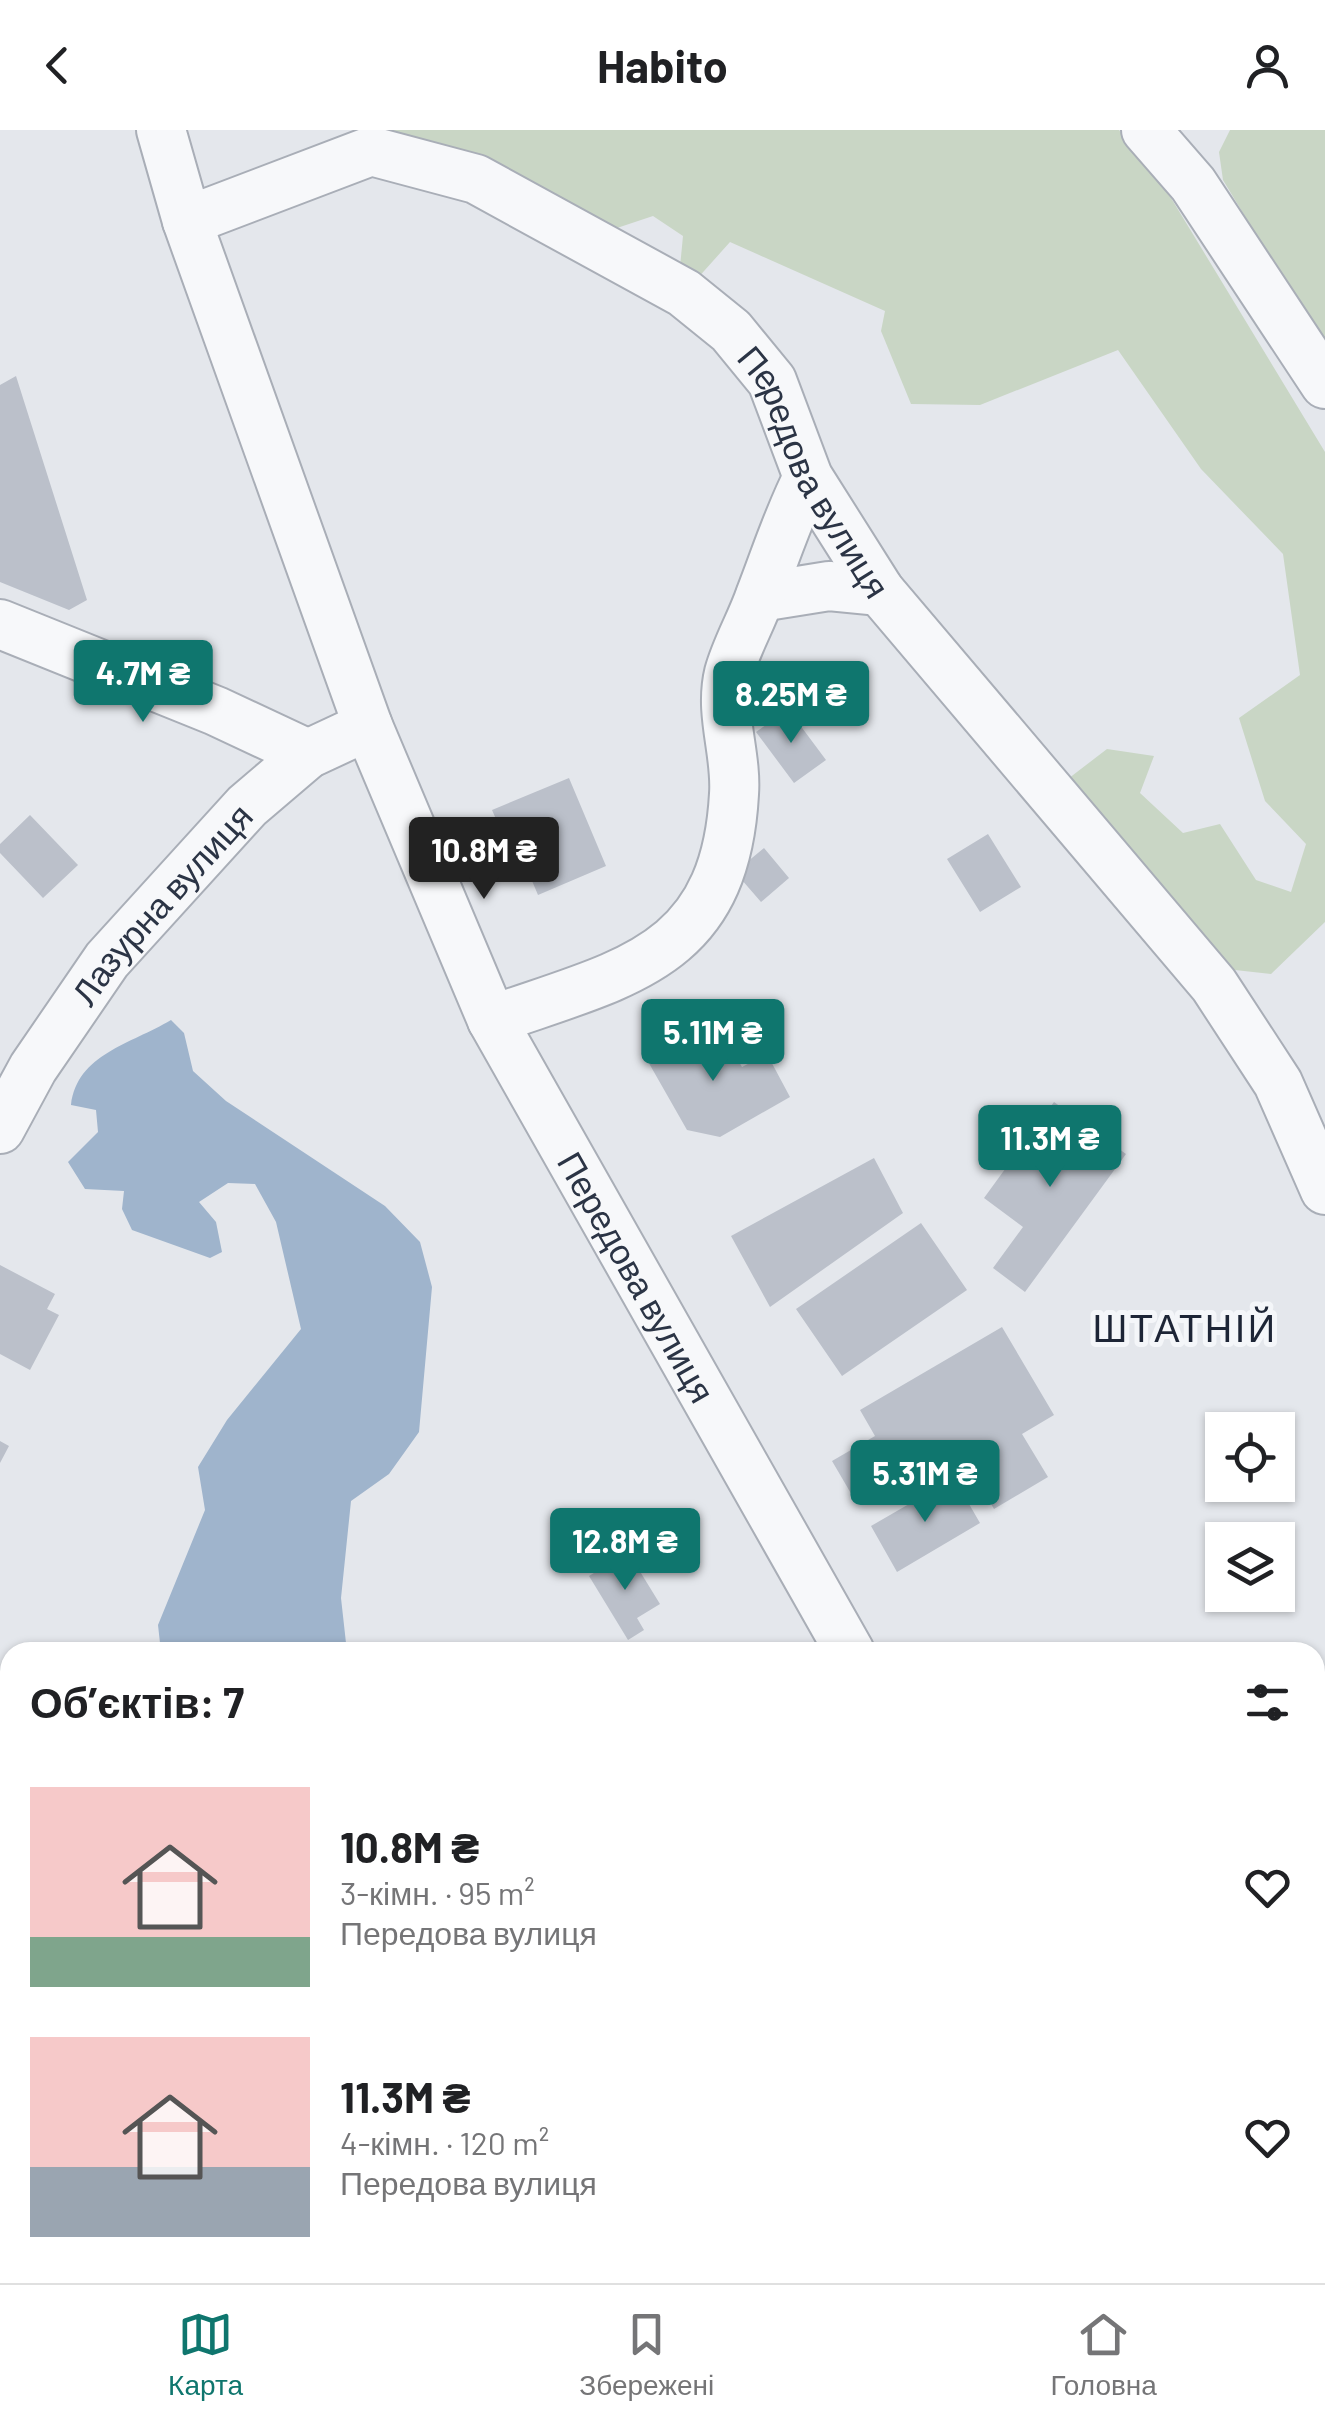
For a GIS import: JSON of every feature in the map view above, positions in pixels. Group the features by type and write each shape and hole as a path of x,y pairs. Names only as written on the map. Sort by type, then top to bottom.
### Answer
{"street":[{"name":"Передова вулиця","path":"160,130 186,221 368,726 492,1020 844,1642"},
{"path":"1146,130 1193,184 1325,384"},
{"path":"1193,184 1196,130"},
{"name":"Передова вулиця","path":"186,221 370,151 476,178 684,293 731,331 772,381 808,476 880,591 1214,985 1278,1083 1325,1190"},
{"path":"492,1020 610,978 658,956 694,926 728,850 735,791 726,714 729,674 788,516 808,476"},
{"path":"760,597 829,586 880,591"},
{"path":"0,624 216,711 308,754"},
{"name":"Лазурна вулиця","path":"0,1129 33,1068 107,960 247,806 308,754 368,726"}],"green space":[{"path":"386,130 1119,130 1171,198 1325,452 1325,922 1271,974 1217,968 1060,785 1107,749 1154,756 1140,793 1183,833 1220,824 1256,880 1291,892 1306,844 1265,801 1239,718 1300,675 1283,554 1201,469 1118,350 980,405 911,404 881,331 885,311 730,242 696,280 680,267 683,236 653,216 608,231 383,136"},
{"path":"1230,130 1325,130 1325,349 1223,180 1219,152"}],"water":[{"path":"171,1020 184,1033 193,1071 226,1101 385,1206 420,1242 432,1287 419,1432 389,1474 351,1501 341,1598 346,1642 160,1642 158,1625 205,1510 198,1467 227,1420 301,1329 276,1222 255,1184 228,1183 199,1202 216,1222 222,1252 210,1258 132,1230 122,1209 124,1191 85,1189 68,1162 98,1132 96,1110 71,1105 84,1074 108,1052"}],"building":[{"path":"16,376 87,600 69,610 0,582 0,385"},
{"path":"788,709 826,760 794,783 756,732"},
{"path":"569,778 606,866 538,895 519,850 511,853 492,810"},
{"path":"30,815 78,865 43,898 0,853 0,844"},
{"path":"988,834 1021,887 980,912 947,859"},
{"path":"764,848 789,878 761,902 735,872"},
{"path":"687,1026 701,1052 725,1038 742,1067 767,1054 790,1097 720,1137 687,1130 642,1051"},
{"path":"1054,1102 1126,1154 1025,1292 993,1268 1023,1227 984,1198"},
{"path":"874,1158 903,1213 770,1307 731,1236"},
{"path":"921,1223 967,1290 842,1376 796,1309"},
{"path":"0,1265 55,1294 47,1309 59,1315 30,1370 0,1354"},
{"path":"1002,1327 1054,1415 1022,1434 1048,1477 994,1509 968,1465 911,1498 899,1477 856,1502 832,1461 875,1436 860,1410"},
{"path":"0,1441 9,1446 0,1463"},
{"path":"954,1478 980,1523 897,1572 871,1526"},
{"path":"628,1552 660,1604 637,1618 644,1630 628,1640 589,1576"}],"district":[{"name":"ШТАТНІЙ","path":"1185,1327"}]}
